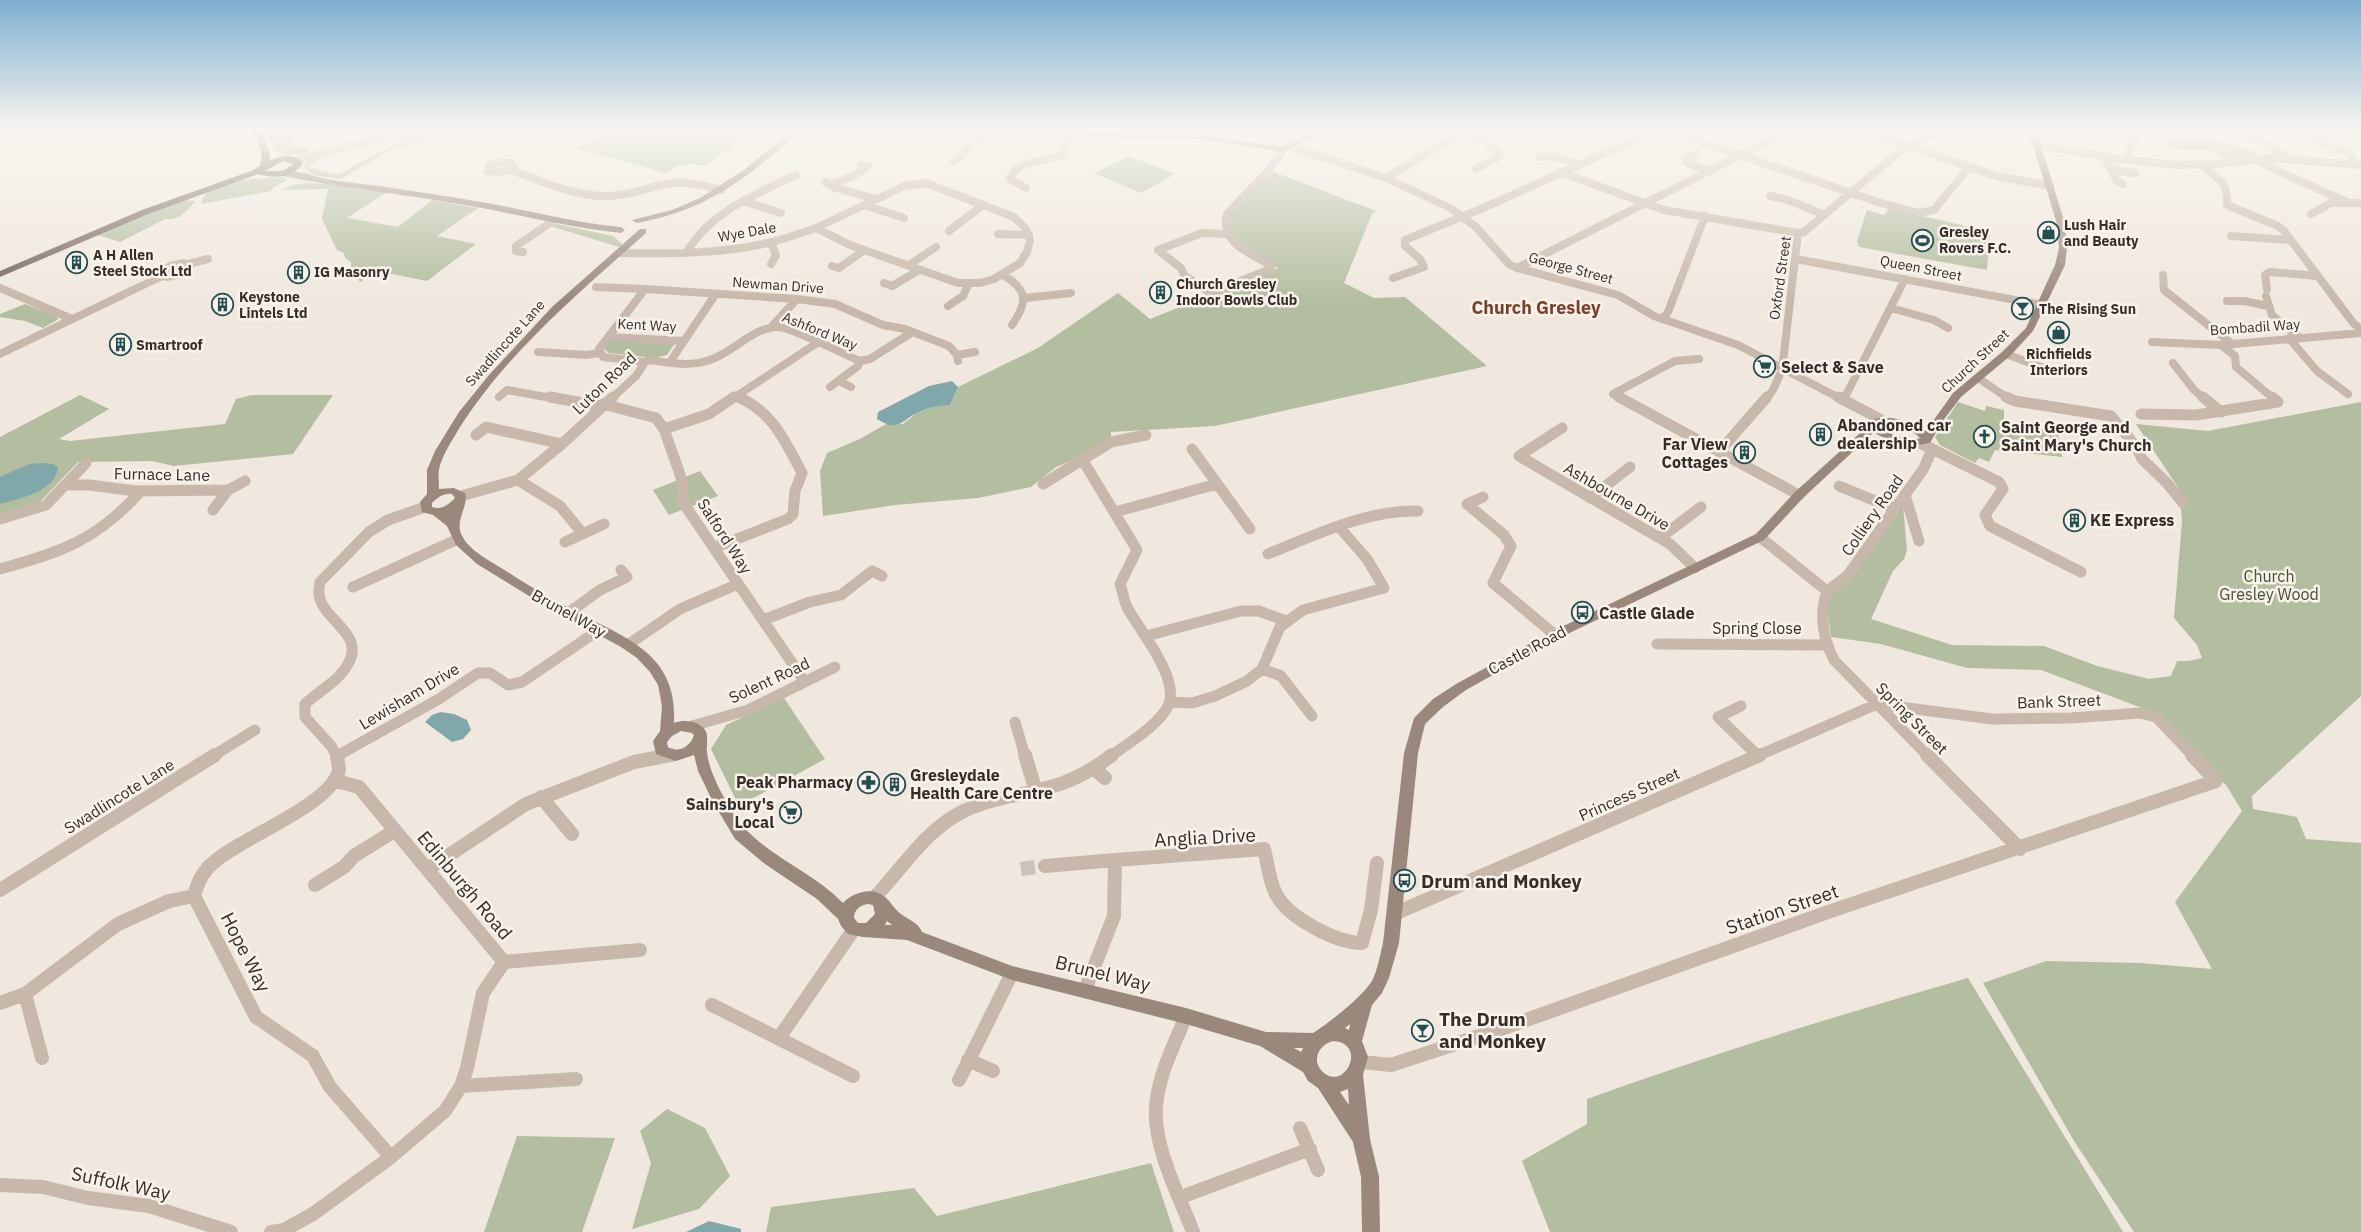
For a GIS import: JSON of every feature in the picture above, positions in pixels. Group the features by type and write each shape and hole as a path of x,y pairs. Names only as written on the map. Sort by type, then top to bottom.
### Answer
{"main road":[{"path":"0,274 145,212 218,186"}],"street":[{"path":"363,186 494,207 596,228 646,228 646,221 627,227"},
{"path":"559,186 598,196 614,195 657,186"},
{"path":"697,186 720,190"},
{"path":"627,227 697,203 725,186"},
{"path":"687,252 691,243 703,229 743,201 773,186"},
{"path":"834,186 876,199"},
{"name":"Wye Dale","path":"623,249 663,254 714,251 771,242 816,228 903,186"},
{"name":"Wye Dale","path":"935,186 1014,217 1024,223 1029,235"},
{"path":"1224,234 1202,232 1158,250 1178,266 1184,275 1210,293 1271,267 1234,244 1224,234 1223,222 1227,214 1253,186"},
{"name":"George Street","path":"1405,186 1441,203 1463,217 1483,234 1509,264 1517,268 1604,290 1662,319 1727,340 1843,400 1877,423"},
{"path":"1393,278 1424,266 1420,259 1405,246 1405,240 1463,217 1529,186"},
{"path":"1598,186 1644,204 1798,233"},
{"path":"1517,268 1679,186"},
{"path":"1833,186 1900,209 1926,213 1934,210 1953,186"},
{"name":"Oxford Street","path":"1719,452 1772,390 1782,367 1798,233 1804,232 1857,186"},
{"name":"Church Street","path":"1926,444 1933,429 1957,395 2006,354 2030,329 2056,276 2063,248 2061,224 2050,186"},
{"path":"2226,186 2228,191 2227,205 2278,226 2291,240 2361,331"},
{"path":"2316,186 2347,202"},
{"path":"1770,196 1793,200 1802,206 1823,214"},
{"path":"743,201 768,212 781,213"},
{"path":"2325,214 2314,212 2331,203 2361,202"},
{"path":"864,205 896,218"},
{"path":"949,232 982,205"},
{"name":"Swadlincote Lane","path":"433,495 433,470 440,451 463,414 493,376 555,309 646,228 666,214"},
{"path":"1662,319 1668,312 1705,216"},
{"path":"523,252 516,251 516,246 552,220"},
{"path":"623,249 627,227"},
{"path":"816,228 832,238 863,251 909,265 944,280 968,285 1004,276 1017,266 1027,251 1029,235 1009,236 998,234"},
{"path":"2231,236 2291,240"},
{"path":"771,242 776,255 771,264"},
{"path":"909,265 936,247"},
{"path":"832,266 839,268 863,251"},
{"name":"Queen Street","path":"1796,258 2042,305"},
{"path":"0,354 162,276 172,277 182,274 190,269 188,264 208,259"},
{"path":"884,283 892,286 918,270"},
{"path":"2300,338 2272,315 2267,297 2265,275 2270,272 2318,276"},
{"path":"2163,275 2164,290 2232,344"},
{"path":"1004,276 1022,288 1025,298 1018,317 1012,325"},
{"path":"1843,400 1905,279"},
{"path":"948,306 963,296 968,285"},
{"name":"Newman Drive","path":"596,287 797,299 835,304 866,316 876,323 905,329 911,333 936,340 949,346 958,358 975,352"},
{"path":"0,288 72,319"},
{"path":"599,353 599,349 645,289"},
{"path":"1025,298 1071,293"},
{"name":"Kent Way","path":"670,362 715,294"},
{"path":"2227,301 2244,301 2267,297"},
{"name":"Luton Road","path":"457,496 518,480 562,444 602,405 636,376 645,362 704,362 715,358 765,328 772,326 776,320 789,312 797,299"},
{"path":"1891,308 1934,320 1948,328"},
{"path":"1018,317 1027,319"},
{"name":"Ashford Way","path":"772,326 860,361 870,359 911,333"},
{"name":"Bombadil Way","path":"2152,342 2221,345 2361,331"},
{"name":"Kent Way","path":"609,338 684,341"},
{"path":"2290,338 2317,371 2348,394"},
{"path":"499,397 507,390 602,405 656,418 664,428 693,421 709,414 776,368 817,343"},
{"path":"2141,414 2157,413 2182,416 2221,412 2278,402 2236,367 2235,356 2221,345"},
{"path":"530,359 540,349 587,355 599,353 603,356 645,362"},
{"path":"2006,354 2041,367 2064,372"},
{"path":"1699,360 1675,360 1613,394 1800,496"},
{"path":"830,386 858,366 860,361"},
{"path":"2173,363 2194,390 2221,412"},
{"path":"1978,378 2005,397 2015,401 2111,416 2133,442 2142,460 2167,483 2183,503"},
{"path":"839,381 851,387"},
{"path":"714,548 788,519 793,514 795,491 802,473 776,425 761,409 736,397"},
{"path":"1877,423 1914,429 1933,429"},
{"path":"1877,423 1889,436 1926,444 2000,482 2003,489 1985,515 1990,526 2081,572"},
{"name":"Castle Road","path":"1319,1038 1365,1001 1376,987 1384,970 1391,943 1411,753 1419,722 1438,703 1461,686 1555,634 1760,538 1800,496 1877,423"},
{"path":"476,434 486,427 562,444"},
{"name":"Salford Way","path":"664,428 683,483 684,504 805,682"},
{"name":"Ashbourne Drive","path":"1562,428 1518,456 1670,544 1696,568"},
{"path":"1914,429 1922,432 1926,437 1926,444"},
{"path":"1043,484 1111,442 1146,435"},
{"name":"Colliery Road","path":"1827,591 1848,575 1924,468 1926,444"},
{"path":"1192,449 1250,529"},
{"path":"855,925 850,905 872,900 893,880 922,842 947,820 976,806 1036,791 1079,777 1145,730 1165,710 1170,702 1169,681 1146,636 1128,608 1120,584 1137,550 1082,460"},
{"path":"0,519 42,507 86,463"},
{"path":"1590,498 1630,466"},
{"path":"434,479 457,496"},
{"path":"518,480 560,506 583,534"},
{"name":"Furnace Lane","path":"66,485 90,485 115,490 142,491 228,490 237,487 244,481"},
{"path":"1115,512 1217,484"},
{"path":"1839,486 1895,509"},
{"name":"Furnace Lane","path":"213,510 228,490"},
{"path":"0,569 61,551 87,539 111,524 142,491"},
{"path":"425,507 426,502 433,495 457,496"},
{"path":"1904,495 1919,541"},
{"path":"425,507 428,511 437,512 451,509 457,496"},
{"path":"437,512 452,524 457,496"},
{"path":"1483,497 1467,504 1504,535 1511,546 1492,583 1555,634"},
{"path":"0,1003 25,994 118,924 169,902 194,896 197,886 213,862 320,797 336,781 339,769 338,756 305,717 305,704 348,665 354,654 352,639 332,618 318,595 317,589 320,582 370,532 388,520 425,507"},
{"path":"1660,538 1701,507"},
{"path":"1268,554 1315,534 1395,512 1410,509 1418,511"},
{"name":"Brunel Way","path":"452,524 458,540 470,554 567,614 629,644 645,657 658,672 667,691 670,712 664,737"},
{"path":"565,542 604,524"},
{"path":"1170,702 1192,702 1215,696 1247,681 1262,669 1272,643 1286,621 1303,610 1384,588 1367,559 1340,528"},
{"path":"1760,538 1827,591"},
{"path":"354,587 364,577 458,540"},
{"path":"567,614 600,590 627,577 621,570"},
{"path":"764,620 810,602 841,595 872,571 882,576"},
{"path":"629,644 680,609 738,584"},
{"name":"Spring Street","path":"1827,591 1822,615 1827,645 1831,656 1840,668 2020,848"},
{"path":"1146,636 1241,611 1259,611 1286,621"},
{"name":"Lewisham Drive","path":"338,756 439,699 478,674 490,672 508,685 522,682 599,630"},
{"name":"Spring Close","path":"1657,644 1827,645"},
{"name":"Solent Road","path":"689,725 715,723 835,667"},
{"path":"1262,669 1281,676 1312,716"},
{"name":"Princess Street","path":"1394,914 1877,704"},
{"name":"Bank Street","path":"1877,704 1992,719 2071,718 2140,713 2156,717 2216,781"},
{"path":"1741,706 1718,717 1757,755"},
{"path":"670,712 699,731 701,767 724,812 744,839 821,892 855,925"},
{"path":"1015,722 1036,791"},
{"name":"Solent Road","path":"700,740 715,723"},
{"path":"634,762 664,737 689,725"},
{"name":"Swadlincote Lane","path":"0,890 255,730"},
{"path":"664,737 661,750 701,767"},
{"path":"428,869 526,804 634,762 690,751 700,740"},
{"path":"1093,768 1105,778"},
{"name":"Edinburgh Road","path":"336,781 359,787 504,962 483,993 474,1042 461,1086 444,1111 391,1156"},
{"name":"Station Street","path":"1358,1070 1391,1066 1501,1029 1831,911 2216,781"},
{"path":"542,797 547,807 572,834"},
{"path":"315,884 344,867 354,856 394,831"},
{"name":"Anglia Drive","path":"1115,860 1264,849 1276,896 1316,929 1352,945 1362,943 1371,910 1377,863"},
{"path":"1045,866 1115,860 1114,916 1085,990"},
{"path":"779,1038 855,925 881,920 884,909 872,900 840,898 821,892"},
{"name":"Hope Way","path":"194,896 256,1017 313,1056 330,1087 391,1156"},
{"name":"Brunel Way","path":"872,900 894,918 934,941"},
{"name":"Brunel Way","path":"855,925 907,933 934,941 1012,973 1186,1016 1264,1039 1309,1066"},
{"path":"504,962 640,950"},
{"path":"959,1080 1012,973"},
{"path":"25,994 42,1058"},
{"name":"Castle Road","path":"1353,1043 1365,1001"},
{"path":"712,1005 853,1076"},
{"path":"1186,1016 1168,1060 1156,1108 1158,1138 1193,1232"},
{"path":"1361,1139 1323,1081 1314,1074 1309,1066 1308,1056 1319,1038 1337,1034 1353,1043 1357,1049 1361,1139 1370,1176 1371,1232"},
{"name":"Brunel Way","path":"1264,1039 1319,1038"},
{"path":"968,1060 993,1071"},
{"path":"1323,1081 1341,1084 1358,1070"},
{"path":"461,1086 576,1079"},
{"path":"1300,1128 1318,1170"},
{"path":"1181,1197 1310,1149"},
{"path":"279,1231 313,1214 391,1156"},
{"name":"Suffolk Way","path":"0,1185 43,1187 88,1198 149,1206 231,1232"}],"green space":[{"path":"275,186 271,191 201,204 204,196 217,187"},
{"path":"289,186 355,186 362,187 355,189 387,192 347,218 398,227 432,200 478,208 437,236 476,244 427,281 377,271 360,282 351,269 351,262 345,258 344,253 337,250 322,219 328,189 281,190"},
{"path":"1126,186 1153,186 1141,193"},
{"path":"1254,186 1312,186 1376,211 1372,214 1344,283 1374,298 1405,297 1487,366 1215,426 1111,432 1111,444 1056,467 1031,487 978,498 895,505 823,516 820,471 827,453 860,439 886,424 903,424 917,413 936,405 950,405 958,387 1038,348 1118,293 1150,319 1278,268 1234,244 1223,222"},
{"path":"181,200 195,201 186,212 178,217 165,219 120,242 94,234"},
{"name":"Gresley Rovers F.C.","path":"1889,208 1990,232 1987,270 1859,247 1857,241 1867,210 1884,215"},
{"path":"557,224 613,236 622,244 619,251 595,268 618,251 619,247 550,226"},
{"path":"25,304 58,317 57,320 43,328 25,321 0,317 0,314"},
{"path":"611,339 675,343 667,355 655,358 609,353 604,349"},
{"path":"80,395 109,409 59,439 70,441 225,424 236,399 252,395 333,395 293,454 174,466 152,461 78,462 39,503 0,514 0,437"},
{"path":"1958,402 1985,411 1986,406 2004,410 2004,420 2058,433 2062,457 1995,450 1989,462 1979,458 1975,463 1940,445 1935,437"},
{"name":"Church Gresley Wood","path":"2361,402 2361,696 2252,796 2253,809 2297,817 2306,839 2361,843 2361,1232 2134,1232 2074,1141 1983,983 2046,961 2140,963 2212,969 2175,902 2242,811 2226,785 2158,714 2041,670 1967,668 1881,644 1831,637 1827,609 1831,593 1903,505 1907,550 1904,559 1893,571 1871,619 1952,645 2044,646 2097,666 2149,679 2171,676 2177,661 2202,658 2197,645 2174,618 2182,521 2179,489 2136,424 2208,431"},
{"path":"700,471 718,496 669,515 653,490"},
{"path":"784,698 825,759 739,806 711,749 726,725"},
{"path":"1968,978 2123,1232 1550,1232 1522,1161 1587,1124 1587,1099 1681,1066"},
{"path":"667,1109 705,1128 730,1176 699,1209 632,1229 651,1163 640,1131"},
{"path":"517,1136 615,1138 582,1232 484,1232"},
{"path":"1151,1163 1174,1232 766,1232 771,1207 914,1188 937,1216"}],"water":[{"path":"952,381 958,387 950,405 927,409 895,425 884,423 877,419 878,412 929,386"},
{"path":"29,464 53,464 58,467 56,475 51,482 35,493 0,504 0,477"},
{"path":"441,712 454,714 467,720 471,730 463,739 452,742 425,722 432,715"},
{"path":"709,1221 741,1229 741,1232 686,1232"}],"tunnel":[{"path":"1021,869 1045,866"}],"place":[{"name":"Lush Hair and Beauty","path":"2048,233"},
{"name":"Gresley Rovers F.C.","path":"1923,240"},
{"name":"A H Allen Steel Stock Ltd","path":"77,263"},
{"name":"IG Masonry","path":"298,272"},
{"name":"Church Gresley Indoor Bowls Club","path":"1160,292"},
{"name":"Keystone Lintels Ltd","path":"223,305"},
{"name":"The Rising Sun","path":"2023,309"},
{"name":"Richfields Interiors","path":"2059,332"},
{"name":"Smartroof","path":"120,345"},
{"name":"Select & Save","path":"1765,367"},
{"name":"Abandoned car dealership","path":"1821,434"},
{"name":"Saint George and Saint Mary's Church","path":"1985,436"},
{"name":"Far View Cottages","path":"1744,453"},
{"name":"KE Express","path":"2074,520"},
{"name":"Castle Glade","path":"1583,613"},
{"name":"Peak Pharmacy","path":"869,782"},
{"name":"Gresleydale Health Care Centre","path":"894,784"},
{"name":"Sainsbury's Local","path":"790,813"},
{"name":"Drum and Monkey","path":"1405,881"},
{"name":"The Drum and Monkey","path":"1423,1030"}],"district":[{"name":"Church Gresley","path":"1536,307"}]}
